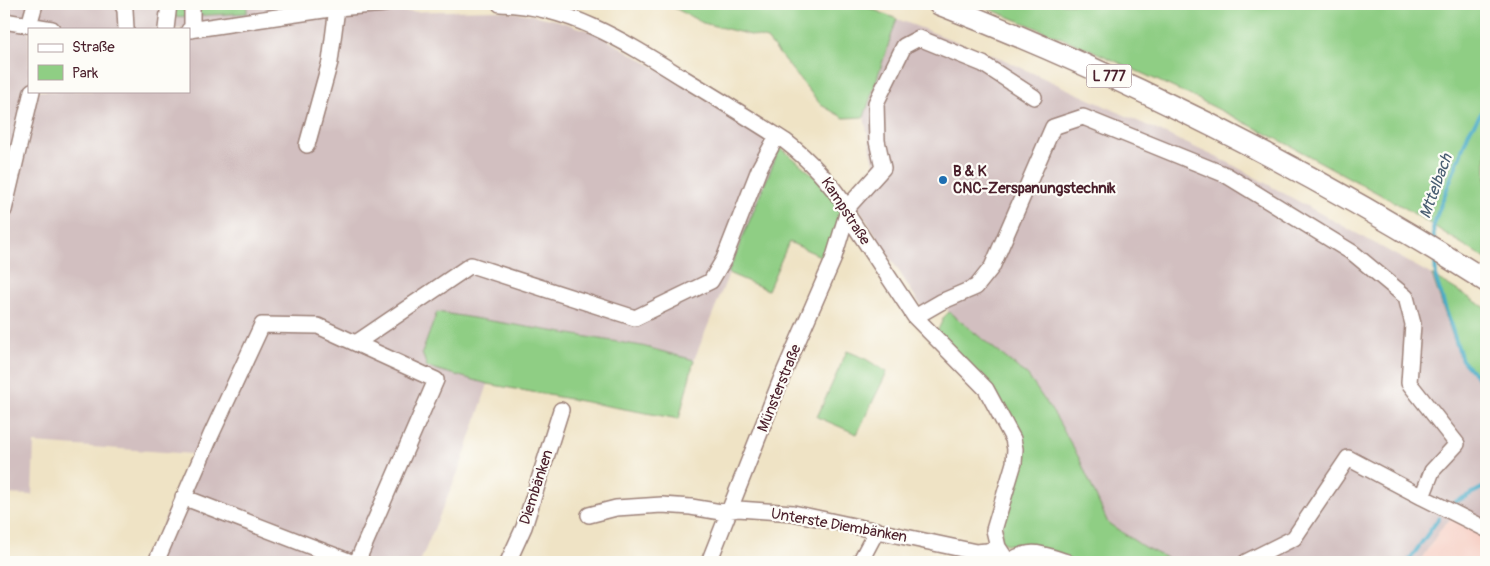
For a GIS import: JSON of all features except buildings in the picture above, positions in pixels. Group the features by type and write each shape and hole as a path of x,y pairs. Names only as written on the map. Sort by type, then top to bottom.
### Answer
{"highway":[{"name":"L 777","path":"939,4 1018,35 1224,131 1426,244 1486,281"}],"street":[{"path":"29,25 35,4"},
{"path":"122,4 125,10 126,28"},
{"path":"166,28 169,4"},
{"path":"192,4 190,30 337,8 385,4"},
{"name":"Kampstraße","path":"500,4 514,4 549,10 597,27 632,46 777,136 803,155 829,182 915,317 986,388 1013,439 1015,449 1014,463 994,530 998,547 1008,562"},
{"path":"306,145 330,62 337,8"},
{"path":"4,21 48,28"},
{"path":"847,211 883,168 877,141 876,103 904,46 919,38 983,64 1034,97"},
{"path":"4,210 32,92"},
{"path":"915,317 940,302 976,288 992,268 1053,127 1083,117 1226,175 1353,253 1406,297 1413,324 1409,383 1457,444 1432,471 1422,497"},
{"path":"356,343 471,265 635,318 677,298 711,281 724,259 760,167 777,136"},
{"name":"Münsterstraße","path":"709,562 782,377 833,260 847,211"},
{"path":"156,562 183,497 262,325 318,326 436,380 357,562"},
{"name":"Diembänken","path":"508,562 524,527 561,410"},
{"path":"1246,562 1294,538 1348,458 1486,529"},
{"path":"183,497 351,562"},
{"name":"Unterste Diembänken","path":"589,515 616,508 662,505 722,512 738,509 792,513 976,552 998,547"},
{"path":"860,562 877,530"},
{"path":"1008,562 1021,554 1031,552 1067,562"}],"shaded area":[{"path":"4,4 178,4 172,17 247,13 247,4 397,4 398,12 498,10 527,14 556,20 596,33 658,69 780,147 694,360 642,346 437,312 427,367 488,384 461,465 420,562 148,562 193,454 34,443 32,495 4,494"},
{"path":"897,19 1000,58 1229,163 1432,275 1461,361 1486,388 1486,536 1452,518 1443,526 1419,562 1175,562 1144,547 1108,523 1079,458 1056,417 1028,376 949,312 941,302 921,306 851,196 875,168 864,117"},
{"path":"1452,518 1486,536 1486,562 1419,562 1443,526"}],"green space":[{"path":"178,4 247,4 247,13 172,17"},
{"path":"667,4 859,4 897,19 864,117 844,118 821,105 767,39 703,23"},
{"path":"977,4 1091,4 1092,6 1139,4 1486,4 1486,259 1405,208 1289,145 1198,99 1091,50"},
{"path":"780,147 825,185 841,211 825,258 789,242 768,290 728,273"},
{"path":"1432,275 1486,308 1486,388 1461,361"},
{"path":"437,312 642,346 694,360 679,419 488,384 427,367 422,353"},
{"path":"949,312 1028,376 1056,417 1079,458 1108,523 1144,547 1175,562 1071,562 1000,542 1016,436 936,334 944,317"},
{"path":"847,351 864,358 887,372 857,434 817,417"}],"waterway":[{"name":"Mttelbach","path":"1434,240 1433,225 1469,132 1486,106"},
{"name":"Mttelbach","path":"1435,257 1436,279 1462,360 1486,387"},
{"name":"Mttelbach","path":"1455,502 1486,486"},
{"name":"Mttelbach","path":"1408,562 1439,518"}],"place":[{"name":"B & K CNC-Zerspanungstechnik","path":"943,180"}]}
